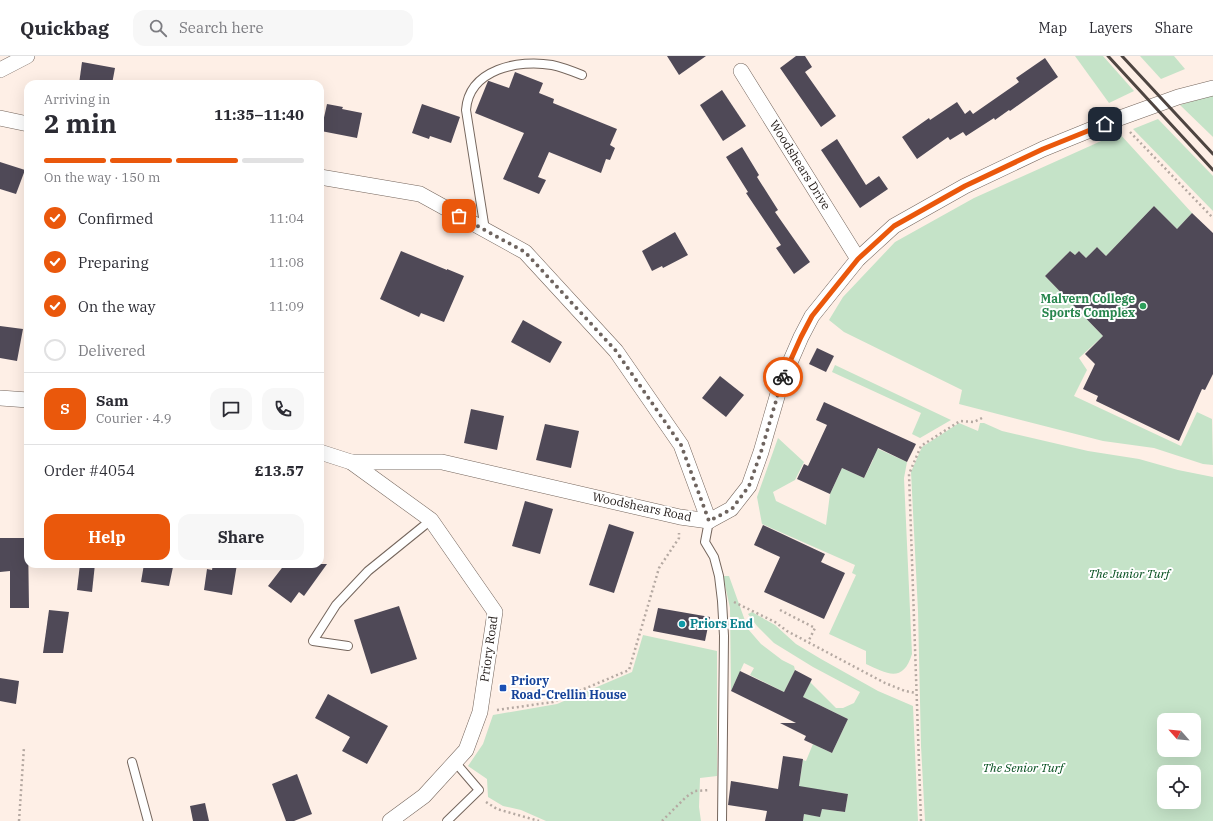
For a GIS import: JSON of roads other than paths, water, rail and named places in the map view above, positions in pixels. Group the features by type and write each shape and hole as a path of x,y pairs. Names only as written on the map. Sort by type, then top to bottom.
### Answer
{"street":[{"path":"0,70 27,56"},
{"name":"Woodshears Drive","path":"741,71 858,259"},
{"name":"Woodshears Road","path":"351,462 442,462 680,517 709,521 732,509 749,486 761,452 781,383 812,316 858,259 894,226 965,186 1043,149 1117,119 1178,97 1213,88"},
{"path":"0,118 24,123"},
{"path":"324,178 420,194 525,252 616,351 681,445 709,521"},
{"path":"0,398 24,400"},
{"name":"Priory Road","path":"324,453 351,462 431,520 495,612 480,712 466,750 424,796 390,821"}],"lane":[{"path":"485,230 466,110 467,100 476,84 494,71 520,64 535,63 553,65 582,75"},
{"path":"348,646 312,641 336,605 368,571 431,520"},
{"path":"709,521 705,542 714,557 720,576 724,636 722,821"},
{"path":"132,762 148,821"},
{"path":"447,821 479,790 455,762"}],"railway":[{"path":"1108,56 1213,170"},
{"path":"1122,56 1213,154"}],"place":[{"name":"Malvern College Sports Complex","path":"1143,306"},
{"name":"Priors End","path":"682,624"},
{"name":"Priory Road-Crellin House","path":"503,688"}],"park label":[{"name":"The Junior Turf","path":"1129,574"},
{"name":"The Senior Turf","path":"1023,768"}]}
